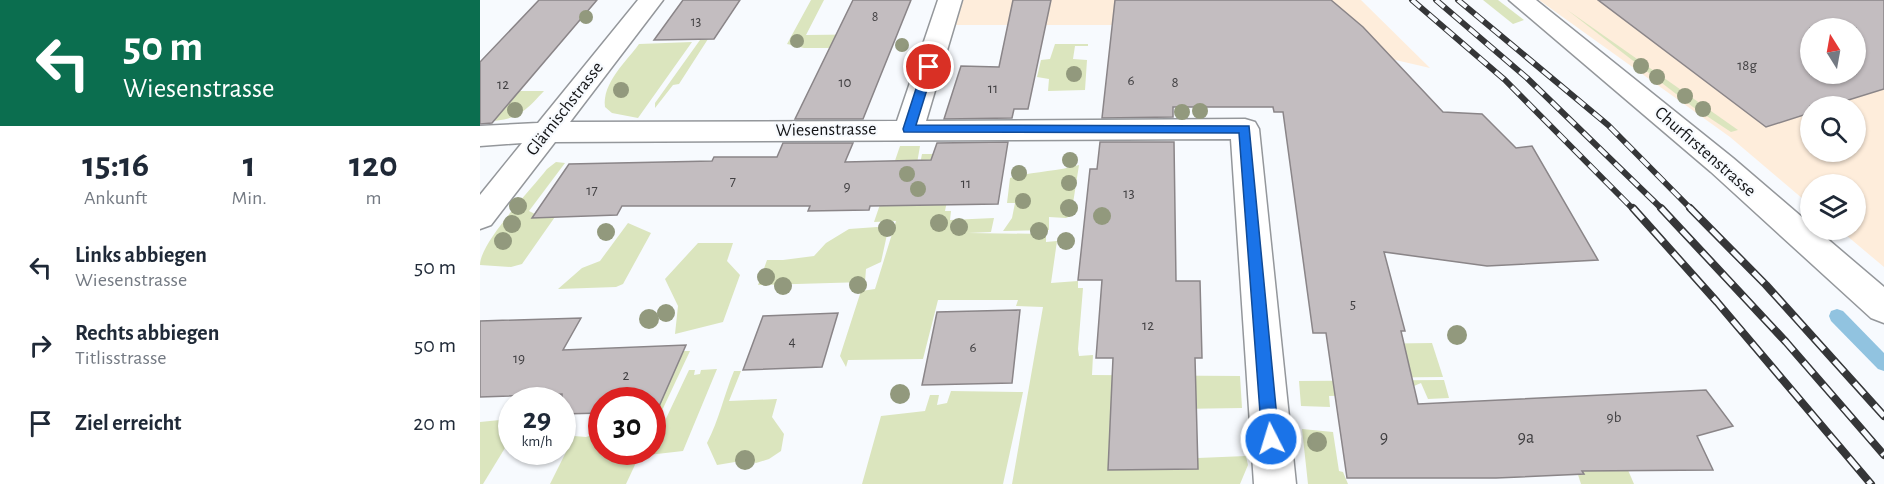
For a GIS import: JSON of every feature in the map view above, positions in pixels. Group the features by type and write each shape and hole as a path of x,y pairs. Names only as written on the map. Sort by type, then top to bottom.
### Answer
{"street":[{"name":"Glärnischstrasse","path":"480,217 651,0"},
{"path":"909,129 950,0"},
{"name":"Churfirstenstrasse","path":"1521,0 1722,165 1884,308"},
{"name":"Wiesenstrasse","path":"480,136 547,132 1245,129 1275,484"}],"shaded area":[{"path":"948,0 1361,0 1430,68 1244,25 942,25"},
{"path":"1539,0 1884,0 1884,267 1852,240 1866,240 1866,174 1800,174 1800,196 1730,137"}],"green space":[{"path":"811,0 824,0 806,35 892,34 883,48 804,48 787,44"},
{"path":"1483,0 1498,0 1524,20 1513,24"},
{"path":"1566,9 1738,130 1731,132 1693,107"},
{"path":"708,39 679,84 673,85 655,108 655,103 700,40"},
{"path":"692,42 638,118 612,113 605,107 605,98 611,81 639,44"},
{"path":"1055,44 1088,44 1088,46 1075,46 1073,59 1087,60 1085,90 1048,91 1049,79 1037,77 1041,60 1050,59"},
{"path":"520,91 544,91 529,107 516,116 480,122 480,108 505,107"},
{"path":"900,146 920,146 915,175 918,174 922,154 939,154 947,201 945,211 951,211 950,220 994,218 991,232 968,233 1046,234 1046,242 1057,241 1051,283 1078,281 1078,288 1083,288 1078,349 1079,356 1093,355 1092,375 1240,376 1242,408 1111,410 1108,469 1197,469 1198,458 1246,456 1248,465 1240,484 1012,484 1043,307 1016,306 1018,300 938,300 923,359 848,360 846,367 840,356 861,291 875,289 896,221 874,222"},
{"path":"556,162 565,163 529,211 535,214 557,214 522,264 511,267 480,265 482,255 497,230 547,169"},
{"path":"1079,165 1071,216 1049,217 1049,230 1003,231 1012,218 1015,203 1007,203 1010,178"},
{"path":"628,223 651,233 623,284 616,287 558,289 582,268 600,261"},
{"path":"877,227 888,230 881,262 866,269 865,282 758,285 767,260 814,256 826,243 849,229"},
{"path":"698,243 733,243 727,261 740,275 723,322 675,334 678,306 665,279"},
{"path":"1432,343 1443,377 1339,378 1358,344"},
{"path":"683,351 690,351 666,402 666,389"},
{"path":"717,369 683,451 666,453 666,419 689,370 695,370 694,375 700,374 701,370"},
{"path":"734,371 741,371 729,401 777,399 772,417 784,434 781,451 769,459 756,463 747,460 717,465 707,443"},
{"path":"1444,380 1449,398 1428,399 1421,383 1395,394 1329,396 1330,407 1301,406 1299,381"},
{"path":"951,391 1023,392 1003,484 862,484 881,416 925,411 930,395 939,395 937,405 947,403"},
{"path":"498,420 498,459 483,484 480,484 480,422"},
{"path":"1562,425 1609,426 1634,484 1581,484"},
{"path":"1302,429 1333,432 1339,471 1343,472 1348,484 1308,484"},
{"path":"576,436 588,436 588,465 635,465 626,484 550,484 560,465 576,465"}],"building":[{"path":"539,0 597,0 492,123 480,124 480,62"},
{"path":"683,0 740,0 714,39 654,40"},
{"path":"853,0 911,0 863,119 795,119"},
{"path":"1013,0 1051,0 1028,109 1014,109 1012,118 944,119 961,66 999,67"},
{"path":"1115,0 1331,0 1363,27 1443,112 1482,114 1516,148 1532,146 1598,260 1487,266 1384,252 1405,331 1401,331 1418,404 1706,390 1733,426 1697,436 1713,470 1582,471 1584,474 1496,478 1347,478 1326,333 1313,333 1283,112 1274,112 1273,107 1173,107 1173,117 1102,118"},
{"path":"1598,0 1884,0 1884,89 1861,96 1800,96 1800,116 1766,127"},
{"path":"1008,142 998,204 870,206 869,210 808,211 810,206 622,206 617,215 532,218 569,164 712,161 714,157 777,157 783,143 853,143 845,162 931,160 937,143"},
{"path":"1100,142 1174,142 1176,281 1200,281 1202,358 1195,358 1198,469 1108,470 1113,358 1096,358 1102,280 1078,280 1090,169 1097,169"},
{"path":"1020,310 1012,383 922,385 937,312"},
{"path":"838,313 822,367 743,370 763,316"},
{"path":"581,318 563,350 686,345 666,391 666,387 588,387 588,413 576,414 576,387 498,387 498,396 480,397 480,321"}],"waterway":[{"path":"1837,316 1884,364"}],"railway":[{"path":"1412,0 1505,80 1634,210"},
{"path":"1436,0 1527,78 1662,209"},
{"path":"1458,0 1608,125 1692,210"},
{"path":"1633,208 1717,302 1871,484"},
{"path":"1690,208 1766,285 1884,416"},
{"path":"1662,209 1786,342 1884,455"}],"route":[{"path":"929,67 909,129 1245,129 1271,439"}]}
